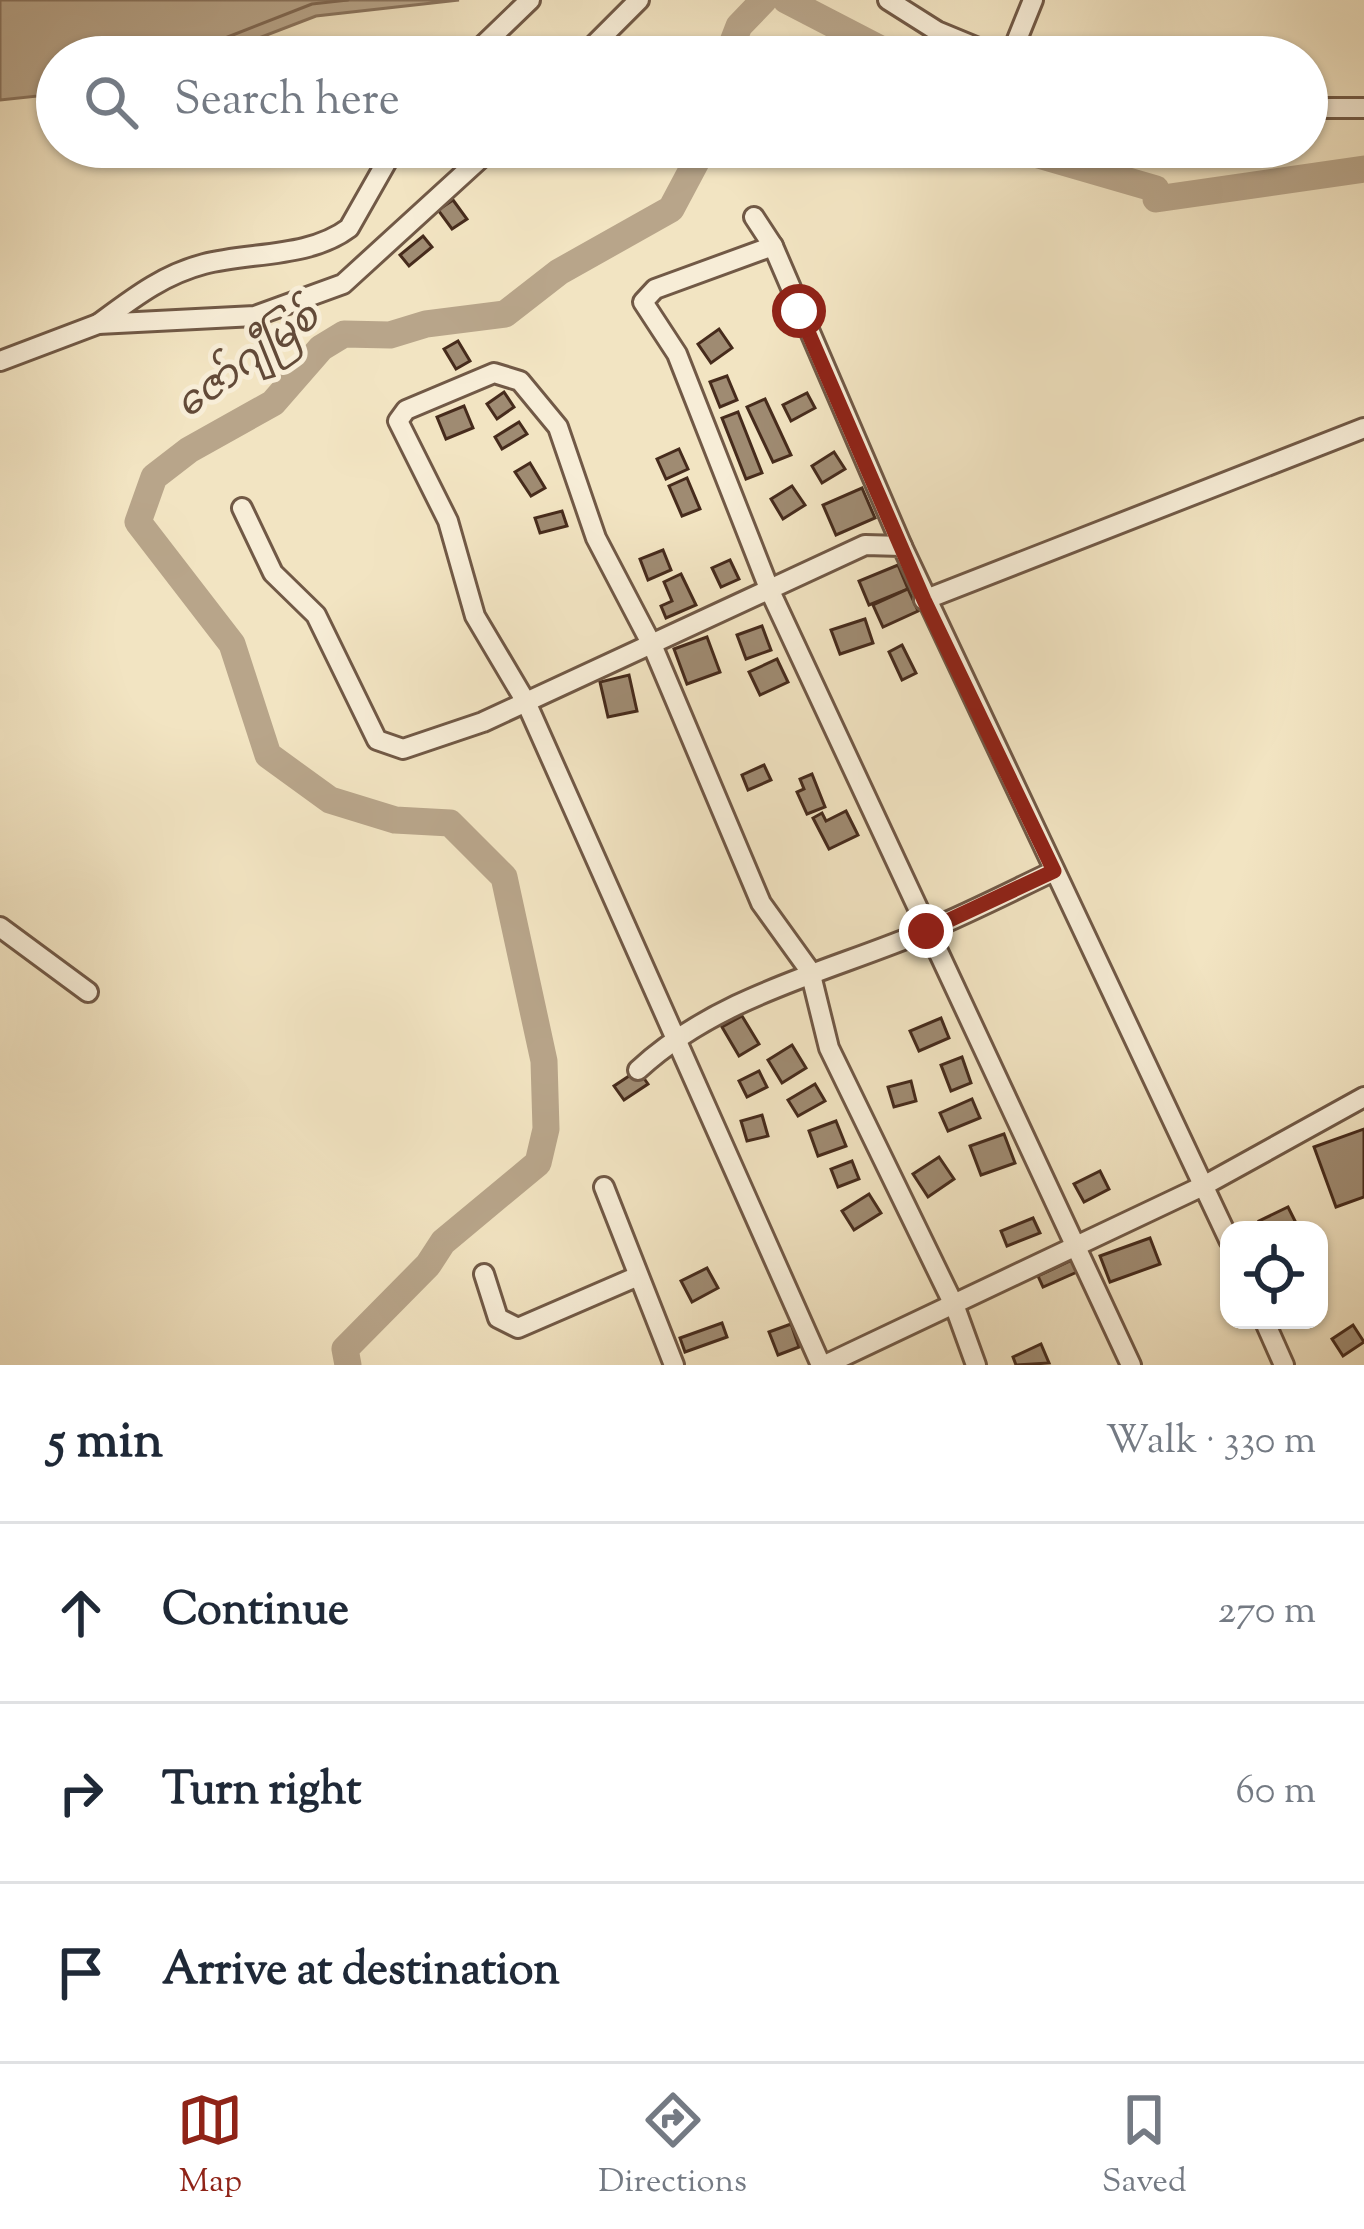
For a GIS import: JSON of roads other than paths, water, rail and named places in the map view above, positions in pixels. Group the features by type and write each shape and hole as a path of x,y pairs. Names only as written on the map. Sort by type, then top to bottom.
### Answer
{"street":[{"path":"493,36 530,0"},
{"path":"603,36 639,0"},
{"path":"888,0 949,36"},
{"path":"1018,36 1033,0"},
{"path":"1328,108 1364,109"},
{"path":"0,361 98,324 155,282 199,266 302,248 339,236 349,228 383,168"},
{"path":"98,324 255,316 343,284 470,168"},
{"path":"754,218 773,246 924,600 1220,1221"},
{"path":"773,246 656,289 643,302 676,354 770,591 1131,1365"},
{"path":"976,1365 955,1307 829,1048 810,971 761,903 653,647 596,538 558,427 520,381 494,373 406,410 398,421 448,521 475,616 526,702 823,1365 955,1307 1079,1247 1364,1097"},
{"path":"924,600 1364,428"},
{"path":"242,508 273,573 316,615 377,740 403,749 653,647 865,545 902,547"},
{"path":"638,1070 675,1036 810,971 926,931 1054,871"},
{"path":"0,927 88,992"},
{"path":"604,1187 674,1365"},
{"path":"484,1274 498,1318 518,1328 636,1277"},
{"path":"1268,1329 1284,1365"}],"water":[{"path":"0,0 459,0 316,16 264,36 36,36 36,96 0,100"}],"waterway":[{"name":"ဇော်ဂျီမြစ်","path":"735,36 764,0"},
{"name":"ဇော်ဂျီမြစ်","path":"786,0 855,36"},
{"name":"ဇော်ဂျီမြစ်","path":"348,1365 345,1349 428,1265 443,1242 538,1163 546,1129 544,1061 504,877 450,823 395,820 330,800 268,755 232,644 138,522 154,477 189,450 273,403 321,348 344,334 390,335 426,324 505,314 559,272 671,209 693,168"},
{"name":"ဇော်ဂျီမြစ်","path":"1084,168 1156,189 1156,199 1364,169"}]}
